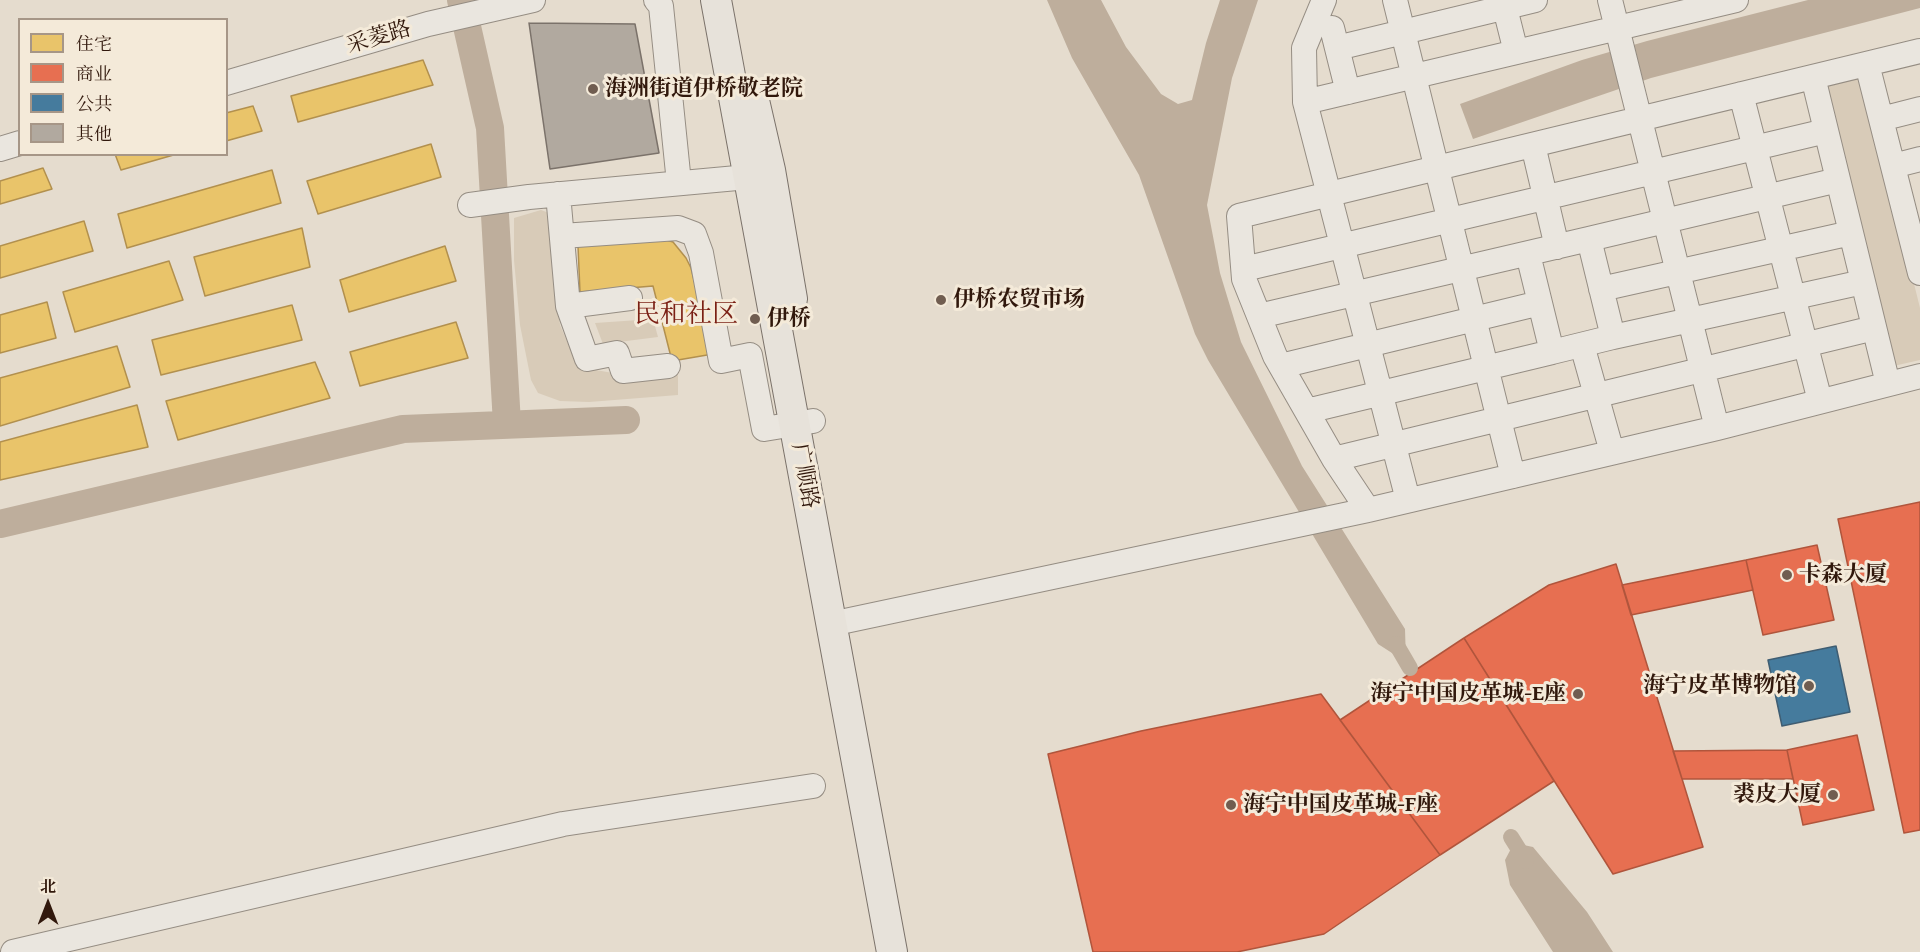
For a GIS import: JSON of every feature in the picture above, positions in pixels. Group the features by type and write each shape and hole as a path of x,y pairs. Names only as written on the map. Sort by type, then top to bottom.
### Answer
{"main road":[{"name":"广顺路","path":"716,0 748,177 804,423"},
{"name":"广顺路","path":"732,0 770,170 804,423 839,622 892,952"},
{"name":"广顺路","path":"839,622 907,952"}],"street":[{"name":"采菱路","path":"228,82 428,24 533,0"},
{"path":"656,0 661,6 679,183"},
{"path":"1323,0 1304,48 1305,102 1408,500"},
{"path":"1395,0 1513,476"},
{"path":"1348,92 1335,38 1403,32 1504,4 1535,0"},
{"path":"1610,0 1717,428"},
{"path":"1305,102 1730,1"},
{"path":"1504,4 1516,52"},
{"path":"1362,511 1281,366 1259,316 1244,279 1239,216 1533,145 1638,111 1741,94 1920,51"},
{"path":"1867,64 1893,165 1913,218 1920,271"},
{"path":"1813,77 1888,384"},
{"path":"1741,94 1820,402"},
{"path":"1881,118 1920,109"},
{"path":"1244,269 1826,131"},
{"path":"0,149 18,144"},
{"path":"1533,145 1557,247"},
{"path":"1893,165 1920,159"},
{"path":"470,205 558,194 748,177"},
{"path":"1259,316 1838,180"},
{"path":"558,194 568,306 587,359 617,353 623,371 668,366"},
{"path":"562,236 678,228 694,234 701,253 721,361 750,355 764,429 804,423"},
{"path":"1601,289 1851,233"},
{"path":"1589,239 1613,337"},
{"path":"1528,254 1552,352"},
{"path":"1307,411 1613,337 1863,282"},
{"path":"568,306 630,298"},
{"path":"1281,366 1540,303"},
{"path":"1334,459 1874,328"},
{"path":"1582,345 1612,452"},
{"path":"839,622 1362,511 1717,428 1920,376"},
{"path":"13,952 563,824 813,786"}],"shaded area":[{"path":"1047,0 1101,0 1126,47 1161,94 1178,104 1192,100 1206,43 1220,0 1258,0 1232,78 1207,205 1220,273 1241,342 1302,466 1405,629 1406,662 1378,644 1208,360 1195,334 1139,175 1072,58"},
{"path":"1808,0 1920,0 1920,8 1651,78 1473,139 1460,104 1582,60"},
{"path":"1862,73 1920,308 1920,360 1889,367 1819,82"},
{"path":"541,210 549,213 560,325 578,367 613,373 625,384 678,370 678,395 589,402 560,401 538,393 531,380 520,325 514,260 514,218"},
{"path":"653,319 658,337 603,344 595,323"},
{"path":"1514,843 1533,847 1587,912 1613,952 1553,952 1510,885 1505,860"}],"building: 住宅":[{"path":"423,60 433,85 298,122 291,96"},
{"path":"253,106 262,131 228,140 228,112"},
{"path":"431,144 441,177 318,214 307,181"},
{"path":"116,156 170,156 121,170"},
{"path":"43,168 52,189 0,204 0,181"},
{"path":"272,170 281,203 127,248 118,214"},
{"path":"84,221 93,251 0,278 0,246"},
{"path":"302,228 310,267 205,296 194,257"},
{"path":"653,236 673,242 686,258 691,268 713,354 672,361 653,286 580,292 578,246"},
{"path":"445,246 456,281 349,312 340,280"},
{"path":"169,261 183,300 75,332 63,292"},
{"path":"47,302 56,338 0,353 0,315"},
{"path":"292,305 302,340 161,375 152,340"},
{"path":"456,322 468,358 360,386 350,352"},
{"path":"117,346 130,387 0,426 0,378"},
{"path":"315,362 330,398 178,440 166,401"},
{"path":"137,405 148,447 0,480 0,442"}],"building: 商业":[{"path":"1920,502 1920,830 1904,833 1838,519"},
{"name":"卡森大厦","path":"1817,545 1834,620 1763,635 1746,560"},
{"path":"1746,560 1753,590 1631,615 1622,585"},
{"name":"海宁中国皮革城-E座","path":"1616,564 1703,847 1613,874 1464,638 1549,585"},
{"path":"1464,638 1554,781 1440,855 1340,720"},
{"name":"海宁中国皮革城-F座","path":"1321,694 1440,855 1324,934 1237,952 1093,952 1048,754 1141,731"},
{"name":"裘皮大厦","path":"1857,735 1874,810 1803,825 1787,750"},
{"path":"1787,750 1793,779 1682,779 1673,751"}],"building: 公共":[{"name":"海宁皮革博物馆","path":"1836,646 1850,712 1782,726 1768,660"}],"building: 其他":[{"name":"海洲街道伊桥敬老院","path":"529,23 635,24 659,153 550,169"}],"waterway":[{"path":"461,0 490,128 507,424"},
{"path":"0,524 403,429 626,420"},
{"path":"1396,644 1410,668"},
{"path":"1511,837 1526,861"}],"place":[{"name":"海洲街道伊桥敬老院","path":"593,89"},
{"name":"伊桥农贸市场","path":"941,300"},
{"name":"伊桥","path":"755,319"},
{"name":"卡森大厦","path":"1787,575"},
{"name":"海宁皮革博物馆","path":"1809,686"},
{"name":"海宁中国皮革城-E座","path":"1578,694"},
{"name":"裘皮大厦","path":"1833,795"},
{"name":"海宁中国皮革城-F座","path":"1231,805"}],"district":[{"name":"民和社区","path":"686,315"}]}
